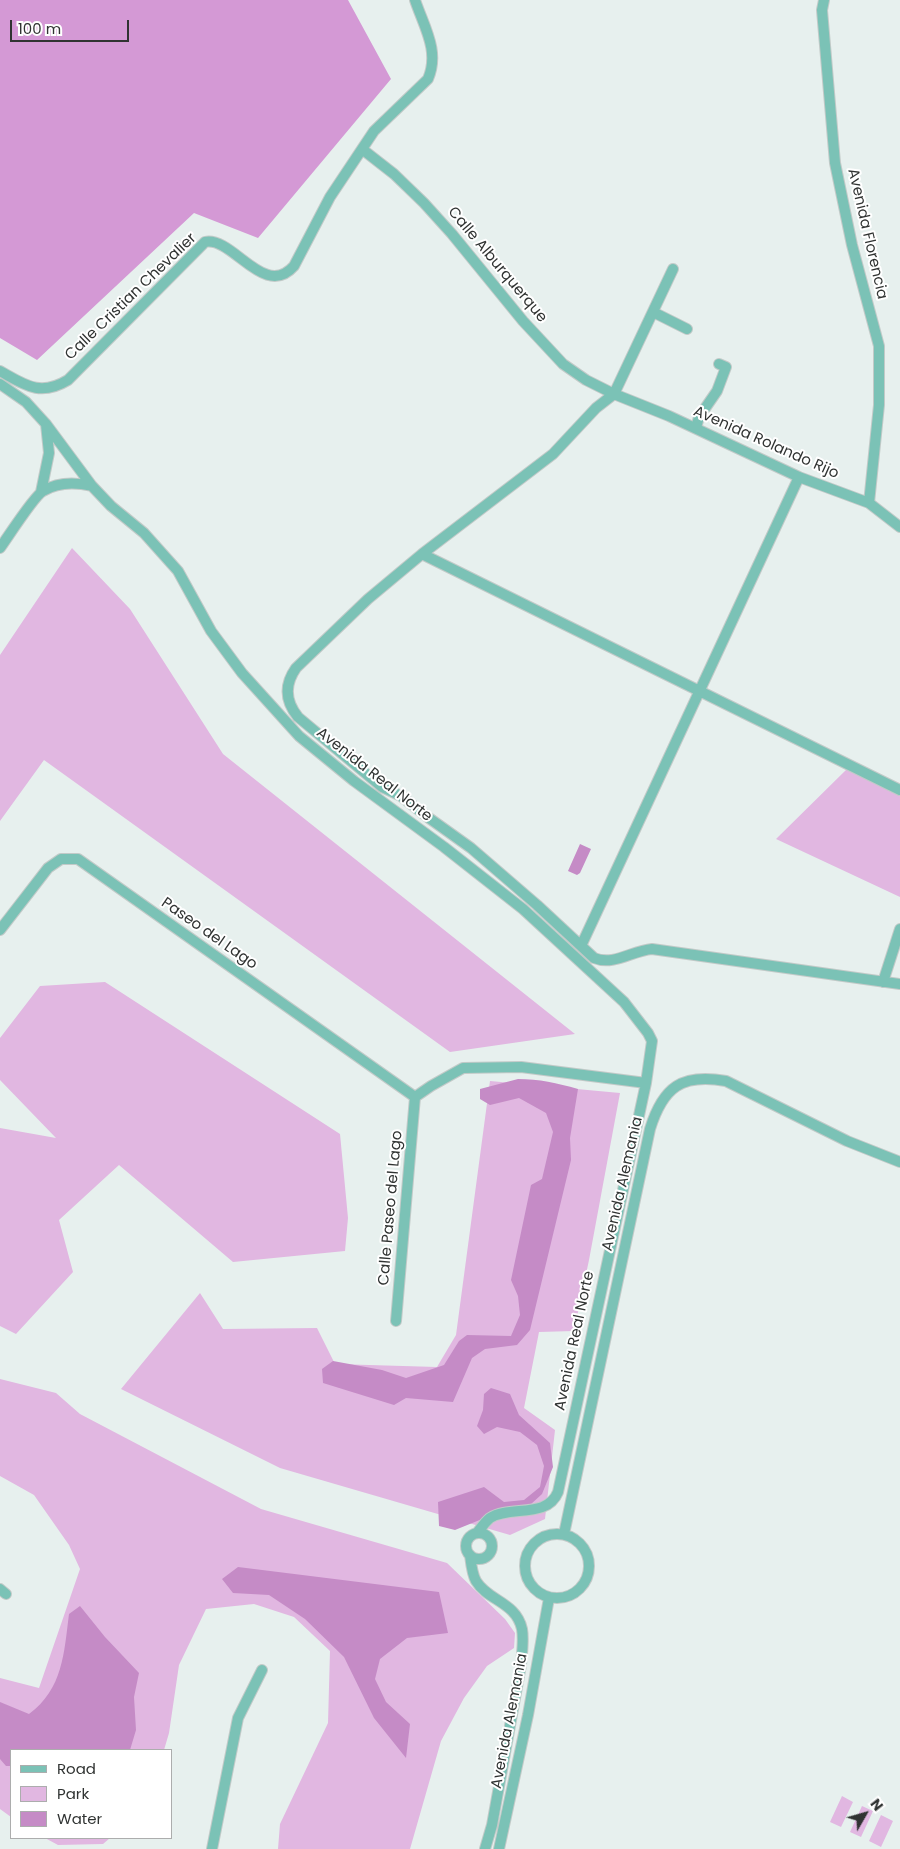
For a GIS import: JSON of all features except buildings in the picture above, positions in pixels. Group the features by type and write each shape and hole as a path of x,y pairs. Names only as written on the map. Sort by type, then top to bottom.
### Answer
{"street":[{"name":"Calle Cristian Chevalier","path":"0,371 33,388 52,388 68,380 205,242 216,243 269,276 283,275 294,266 330,197 374,131 428,79 434,57 432,45 415,0"},
{"name":"Avenida Florencia","path":"824,0 822,10 835,163 852,245 879,346 879,405 869,503"},
{"name":"Calle Alburquerque","path":"362,149 394,174 424,203 452,234 523,321 563,364 586,380 614,394"},
{"path":"673,269 614,394 596,408 553,454 422,554 368,599 296,668 290,677 287,687 287,698 291,709 298,717 382,787 401,796 428,818 471,848 537,905 594,958 610,962 640,950 652,949 900,984"},
{"path":"653,312 687,329"},
{"path":"696,428 699,417 717,391 726,367 719,364"},
{"name":"Avenida Real Norte","path":"0,384 26,402 46,424 92,486 144,533 178,571 212,631 242,673 299,736 354,781 444,846 523,909 624,1002 652,1041 646,1083 556,1498 548,1505 491,1517 484,1524 482,1534"},
{"name":"Avenida Rolando Rijo","path":"614,394 696,428 799,477 869,503 900,527"},
{"path":"0,548 41,492 49,453 46,424"},
{"path":"580,946 799,477"},
{"path":"41,492 57,485 76,482 92,486"},
{"path":"422,554 900,790"},
{"name":"Paseo del Lago","path":"0,930 48,868 61,859 78,859 415,1097"},
{"path":"883,982 900,929"},
{"path":"415,1097 464,1068 521,1067 646,1083"},
{"name":"Avenida Alemania","path":"564,1534 650,1129 654,1114 665,1095 690,1080 709,1078 726,1082 847,1141 900,1162"},
{"name":"Calle Paseo del Lago","path":"396,1321 415,1097"},
{"path":"472,1570 480,1559 492,1550 491,1541 482,1534 472,1535 467,1542 468,1551 470,1555 472,1570 474,1576 480,1586 510,1608 522,1628 522,1665 494,1816 484,1849"},
{"path":"564,1534 572,1537 585,1550 590,1567 588,1578 576,1593 559,1599 549,1598 534,1589 525,1572 527,1553 538,1540 546,1536 564,1534"},
{"path":"470,1555 480,1559"},
{"name":"Avenida Alemania","path":"499,1849 528,1715 549,1598"},
{"path":"212,1849 238,1718 262,1670"}],"green space":[{"path":"72,548 130,609 223,754 575,1034 450,1052 44,760 0,821 0,655"},
{"path":"847,769 900,793 900,897 776,839"},
{"path":"105,982 340,1134 348,1218 345,1251 233,1262 119,1165 59,1220 73,1272 16,1334 0,1326 0,1128 56,1138 0,1080 0,1038 40,986"},
{"path":"490,1081 620,1093 574,1331 539,1332 524,1408 555,1430 545,1519 510,1535 280,1468 121,1389 200,1293 223,1329 317,1328 335,1364 437,1367 456,1335"},
{"path":"0,1379 56,1393 80,1414 261,1509 447,1563 505,1619 515,1633 514,1648 487,1666 464,1698 441,1741 410,1849 278,1849 280,1824 328,1723 330,1651 294,1617 254,1604 206,1609 179,1665 169,1733 164,1749 10,1749 10,1816 0,1809 0,1678 39,1688 80,1569 69,1545 34,1495 0,1476"},
{"path":"842,1796 853,1802 841,1827 830,1822"},
{"path":"862,1806 873,1811 861,1837 850,1832"},
{"path":"881,1815 893,1821 881,1847 869,1841"},
{"path":"47,1839 109,1839 103,1844 58,1845"}],"shaded area":[{"path":"0,0 348,0 391,79 258,238 194,213 37,360 0,338"}],"water":[{"path":"580,844 591,849 580,873 577,875 568,871"},
{"path":"518,1079 548,1082 578,1089 570,1138 571,1160 530,1330 517,1345 485,1349 472,1358 453,1402 406,1398 394,1405 323,1383 322,1369 333,1361 382,1370 406,1378 444,1365 459,1341 467,1335 511,1336 520,1315 518,1296 511,1280 531,1185 542,1179 553,1132 546,1113 519,1098 490,1105 480,1099 480,1089"},
{"path":"491,1388 510,1394 519,1415 550,1443 553,1467 542,1494 530,1505 492,1515 455,1530 439,1526 438,1502 484,1487 504,1502 524,1500 540,1487 544,1466 537,1445 520,1432 497,1427 484,1434 477,1426 483,1410 484,1394"},
{"path":"238,1567 439,1592 448,1633 407,1638 380,1659 375,1679 386,1702 410,1724 406,1758 374,1718 344,1657 305,1619 269,1595 233,1593 222,1579"},
{"path":"80,1606 105,1637 139,1673 134,1697 136,1730 130,1749 10,1749 10,1766 6,1766 0,1759 0,1702 29,1714 49,1693 60,1669 69,1614"}]}
